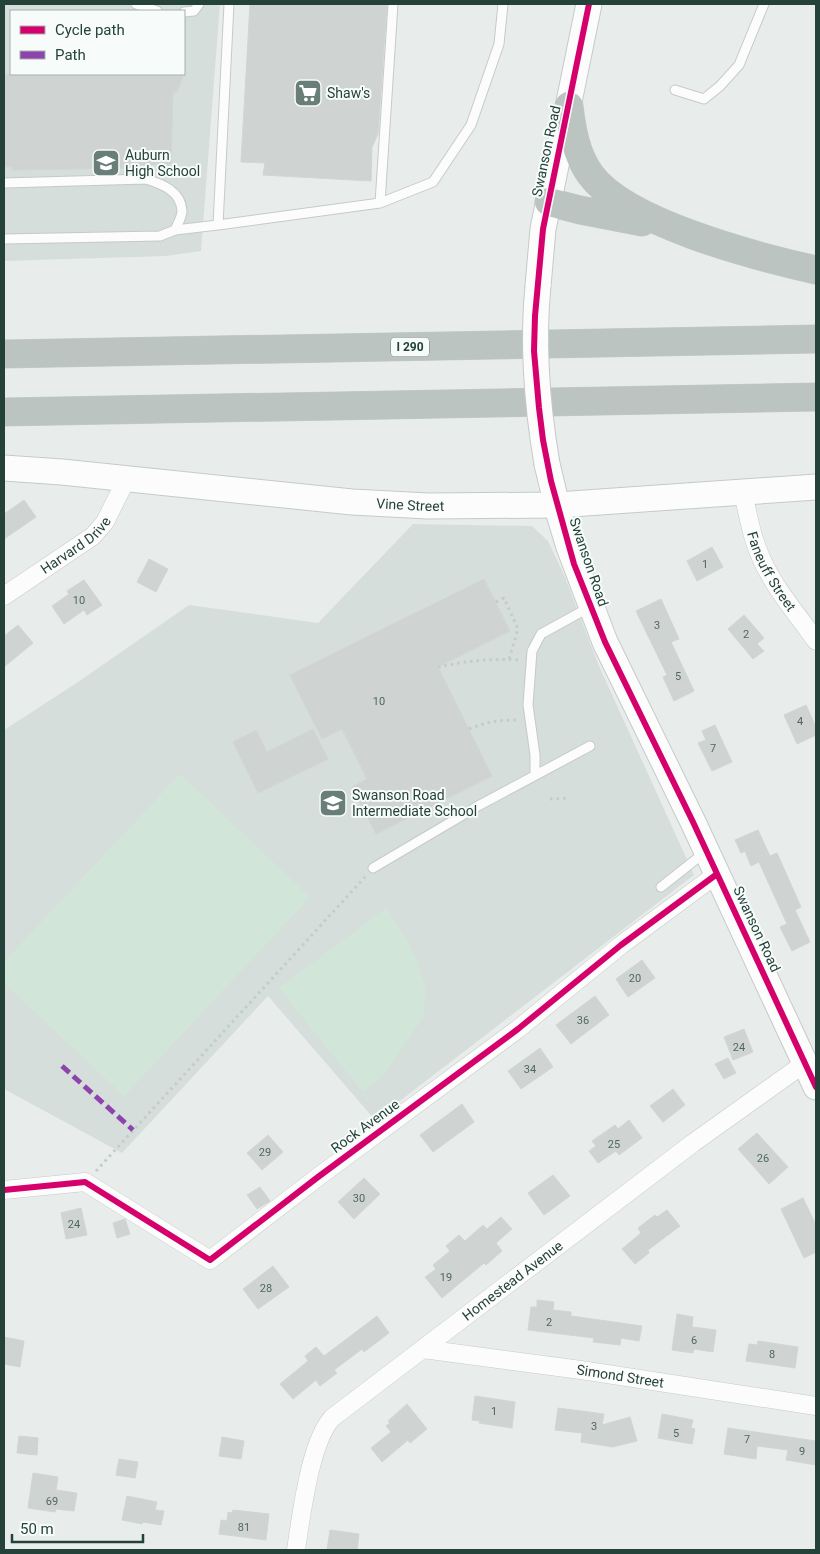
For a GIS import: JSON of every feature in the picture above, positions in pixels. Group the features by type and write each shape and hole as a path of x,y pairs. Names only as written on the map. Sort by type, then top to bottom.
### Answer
{"highway":[{"path":"569,106 577,151 591,176 619,202 673,228"},
{"path":"549,202 673,228 769,259 816,270"},
{"name":"I 290","path":"4,354 816,339"},
{"path":"4,412 816,398"}],"street":[{"name":"Swanson Road","path":"589,4 543,229 535,316 534,352 547,464 574,564 605,642 707,851 816,1087"},
{"name":"Vine Street","path":"4,468 127,478 362,503 457,507 557,506 816,487"},
{"name":"Harvard Drive","path":"4,596 93,536 105,522 127,478"},
{"name":"Faneuff Street","path":"743,492 750,525 761,559 770,576 816,641"},
{"name":"Rock Avenue","path":"85,1182 210,1260 318,1177 518,1029 621,945 717,874"},
{"name":"Homestead Avenue","path":"296,1550 304,1495 326,1424 693,1143 805,1063"},
{"path":"4,1190 85,1182"},
{"name":"Simond Street","path":"422,1349 581,1370 816,1406"}],"lane":[{"path":"136,4 154,10"},
{"path":"185,12 194,12 199,4"},
{"path":"218,225 229,4"},
{"path":"380,203 393,4"},
{"path":"4,238 160,236 175,230 380,203 433,182 471,125 499,44 503,4"},
{"path":"675,90 704,98 720,86 740,65 764,4"},
{"path":"4,183 146,179 166,186 178,197 182,212 175,230"},
{"path":"535,775 535,755 528,706 532,651 541,634 590,606"},
{"path":"373,868 478,806 590,746"},
{"path":"661,887 707,851"}],"path":[{"path":"496,602 504,598 518,629 509,659"},
{"path":"438,667 460,662 509,659 531,660"},
{"path":"469,730 480,724 502,720 530,720"},
{"path":"550,799 569,798"},
{"path":"85,1182 373,868"}],"shaded area":[{"name":"Auburn High School","path":"4,4 220,4 201,251 166,256 4,261"},
{"name":"Swanson Road Intermediate School","path":"413,524 532,526 548,541 565,577 599,666 694,875 375,1120 268,996 122,1153 4,1089 4,730 78,682 189,605 318,623"}],"green space":[{"path":"180,774 310,897 124,1096 4,983 4,962"},
{"path":"387,908 415,955 425,987 424,1016 388,1069 363,1092 279,988"}],"building":[{"path":"250,4 387,4 378,134 372,147 371,181 263,175 265,163 241,162"},
{"path":"4,74 184,75 177,92 173,92 171,164 133,165 133,168 12,170 12,167 4,167"},
{"path":"24,500 36,517 4,539 4,514"},
{"path":"712,547 723,567 697,581 687,561"},
{"path":"149,559 168,569 156,592 137,582"},
{"path":"484,579 510,631 438,667 492,776 376,834 352,787 367,779 342,729 322,739 290,675"},
{"path":"84,580 102,605 87,615 84,610 64,624 52,606 69,594 67,591"},
{"path":"661,599 679,639 671,642 694,691 674,701 663,677 667,675 636,611"},
{"path":"744,615 764,638 757,644 764,651 753,659 728,629"},
{"path":"18,625 33,643 4,667 4,636"},
{"path":"806,705 816,727 816,735 797,744 784,715"},
{"path":"715,725 732,762 712,771 698,743 706,740 702,731"},
{"path":"313,729 328,759 258,793 233,742 256,730 267,752"},
{"path":"758,830 770,856 777,853 801,907 795,910 810,942 792,951 780,927 787,924 759,862 751,866 745,851 741,853 735,840"},
{"path":"642,960 655,978 628,997 616,979"},
{"path":"595,996 609,1015 571,1044 556,1025"},
{"path":"744,1029 753,1052 733,1060 724,1037"},
{"path":"540,1048 553,1067 521,1089 508,1071"},
{"path":"728,1058 736,1073 724,1079 715,1064"},
{"path":"673,1089 685,1105 663,1122 650,1106"},
{"path":"462,1104 474,1122 433,1152 420,1135"},
{"path":"629,1120 642,1138 619,1155 616,1151 598,1163 589,1151 596,1146 592,1141 615,1125 618,1129"},
{"path":"757,1133 788,1167 769,1184 738,1149"},
{"path":"268,1135 283,1152 262,1170 247,1153"},
{"path":"553,1175 570,1196 544,1215 528,1193"},
{"path":"364,1178 380,1194 354,1219 338,1202"},
{"path":"260,1187 270,1201 257,1209 247,1195"},
{"path":"803,1198 816,1225 816,1252 804,1258 781,1209"},
{"path":"81,1208 87,1235 66,1239 61,1213"},
{"path":"667,1210 680,1226 648,1250 649,1253 635,1264 622,1249 641,1233 638,1228 655,1215 657,1217"},
{"path":"501,1217 512,1229 496,1243 502,1251 486,1265 484,1263 442,1298 425,1277 436,1269 433,1265 450,1251 446,1246 459,1235 465,1241 483,1225 487,1229"},
{"path":"125,1219 130,1234 117,1238 113,1223"},
{"path":"273,1266 289,1287 258,1309 243,1289"},
{"path":"537,1300 554,1302 553,1310 571,1312 571,1316 642,1326 639,1341 621,1338 620,1345 593,1342 594,1338 528,1330 531,1307 537,1307"},
{"path":"677,1314 693,1317 692,1327 716,1330 713,1352 694,1349 693,1353 672,1350"},
{"path":"377,1316 389,1333 364,1352 362,1349 334,1370 337,1373 320,1386 316,1380 293,1399 280,1384 308,1361 305,1356 316,1347 324,1356"},
{"path":"4,1337 24,1341 20,1367 4,1364"},
{"path":"758,1341 798,1347 795,1368 746,1361 749,1344 757,1345"},
{"path":"475,1396 515,1402 512,1428 479,1423 480,1421 472,1420"},
{"path":"407,1404 427,1429 410,1443 408,1440 382,1462 371,1448 391,1432 386,1426 390,1423 388,1421"},
{"path":"558,1408 604,1414 602,1425 630,1417 637,1441 613,1447 581,1442 582,1433 555,1430"},
{"path":"662,1414 693,1420 691,1428 695,1429 692,1444 658,1438"},
{"path":"728,1428 816,1441 816,1465 786,1460 788,1450 757,1446 756,1459 724,1454"},
{"path":"19,1436 38,1438 37,1455 17,1453"},
{"path":"222,1437 244,1441 241,1459 219,1456"},
{"path":"119,1459 138,1462 135,1478 116,1475"},
{"path":"33,1473 58,1477 56,1490 77,1493 74,1511 56,1509 55,1512 28,1508"},
{"path":"127,1496 157,1502 155,1510 164,1511 161,1525 122,1520"},
{"path":"233,1510 269,1514 266,1540 219,1534 221,1520 227,1521 228,1512 232,1513"},
{"path":"330,1530 359,1534 357,1550 327,1550"}],"marked path":[{"path":"62,1066 133,1130"}],"cycle path":[{"path":"589,4 543,229 535,316 534,351 539,408 551,481 574,564 605,642 693,822 816,1087"},
{"path":"4,1190 85,1182 210,1260 318,1177 518,1029 621,945 717,874"}],"place":[{"name":"Shaw's","path":"308,93"},
{"name":"Auburn High School","path":"106,163"},
{"name":"Swanson Road Intermediate School","path":"333,803"}]}
